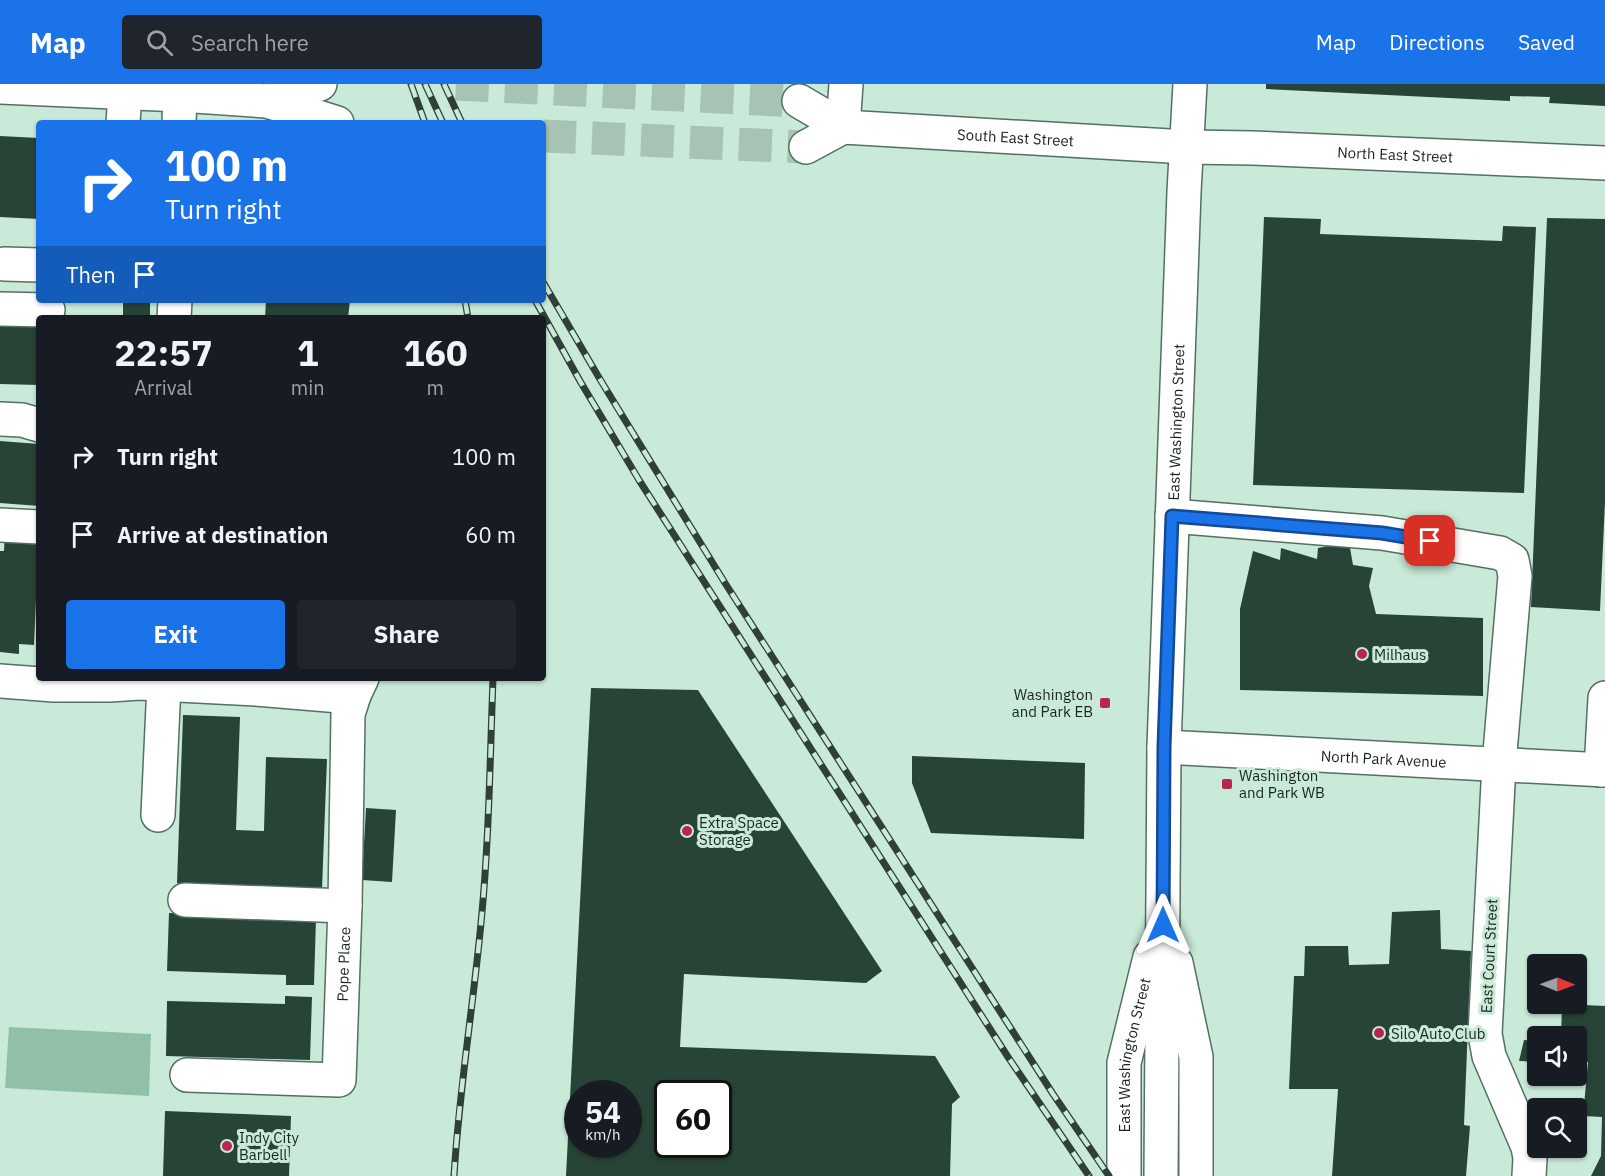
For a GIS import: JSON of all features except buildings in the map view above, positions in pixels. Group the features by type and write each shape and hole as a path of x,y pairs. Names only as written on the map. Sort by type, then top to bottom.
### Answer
{"main road":[{"path":"0,87 124,108 179,109 267,101 320,84"},
{"path":"806,147 843,127 846,84"},
{"name":"East Washington Street","path":"1161,1176 1164,747 1190,84"},
{"name":"South East Street","path":"799,100 843,127 1186,147"},
{"path":"267,101 327,120"},
{"name":"North East Street","path":"1186,147 1605,163"},
{"path":"4,264 36,265"},
{"path":"0,309 48,310"},
{"path":"0,418 36,424"},
{"name":"East Court Street","path":"1172,516 1382,533 1500,553 1512,560 1515,576 1499,764 1485,1034 1489,1056 1528,1147 1529,1176"},
{"path":"0,525 36,527"},
{"path":"0,681 54,685 148,682 256,683 340,696 358,686"},
{"path":"148,682 158,815"},
{"name":"Pope Place","path":"187,1075 339,1080 348,714 358,686"},
{"path":"1603,770 1605,698"},
{"name":"North Park Avenue","path":"1164,747 1603,770"},
{"path":"185,900 345,906"},
{"name":"East Washington Street","path":"1124,1176 1125,1063 1163,903"},
{"name":"East Washington Street","path":"1163,903 1196,1057 1197,1176"}],"green space":[{"path":"9,1027 151,1034 149,1096 5,1088"}],"tunnel":[{"path":"456,84 799,101"},
{"path":"546,136 806,147"}],"railway":[{"path":"411,84 424,120"},
{"path":"425,84 442,120"},
{"path":"444,84 461,120"},
{"path":"546,287 725,583 1053,1094 1109,1176"},
{"path":"466,303 468,315"},
{"path":"537,303 543,315"},
{"path":"546,320 639,480 1008,1057 1089,1176"},
{"path":"454,1176 484,893 493,681"}],"place":[{"name":"Milhaus","path":"1362,654"},
{"name":"Washington and Park EB","path":"1105,703"},
{"name":"Washington and Park WB","path":"1227,784"},
{"name":"Extra Space Storage","path":"687,831"},
{"name":"Silo Auto Club","path":"1379,1033"},
{"name":"Indy City Barbell","path":"227,1146"}],"route":[{"path":"1163,925 1164,747 1172,516 1382,533 1430,541"}]}
